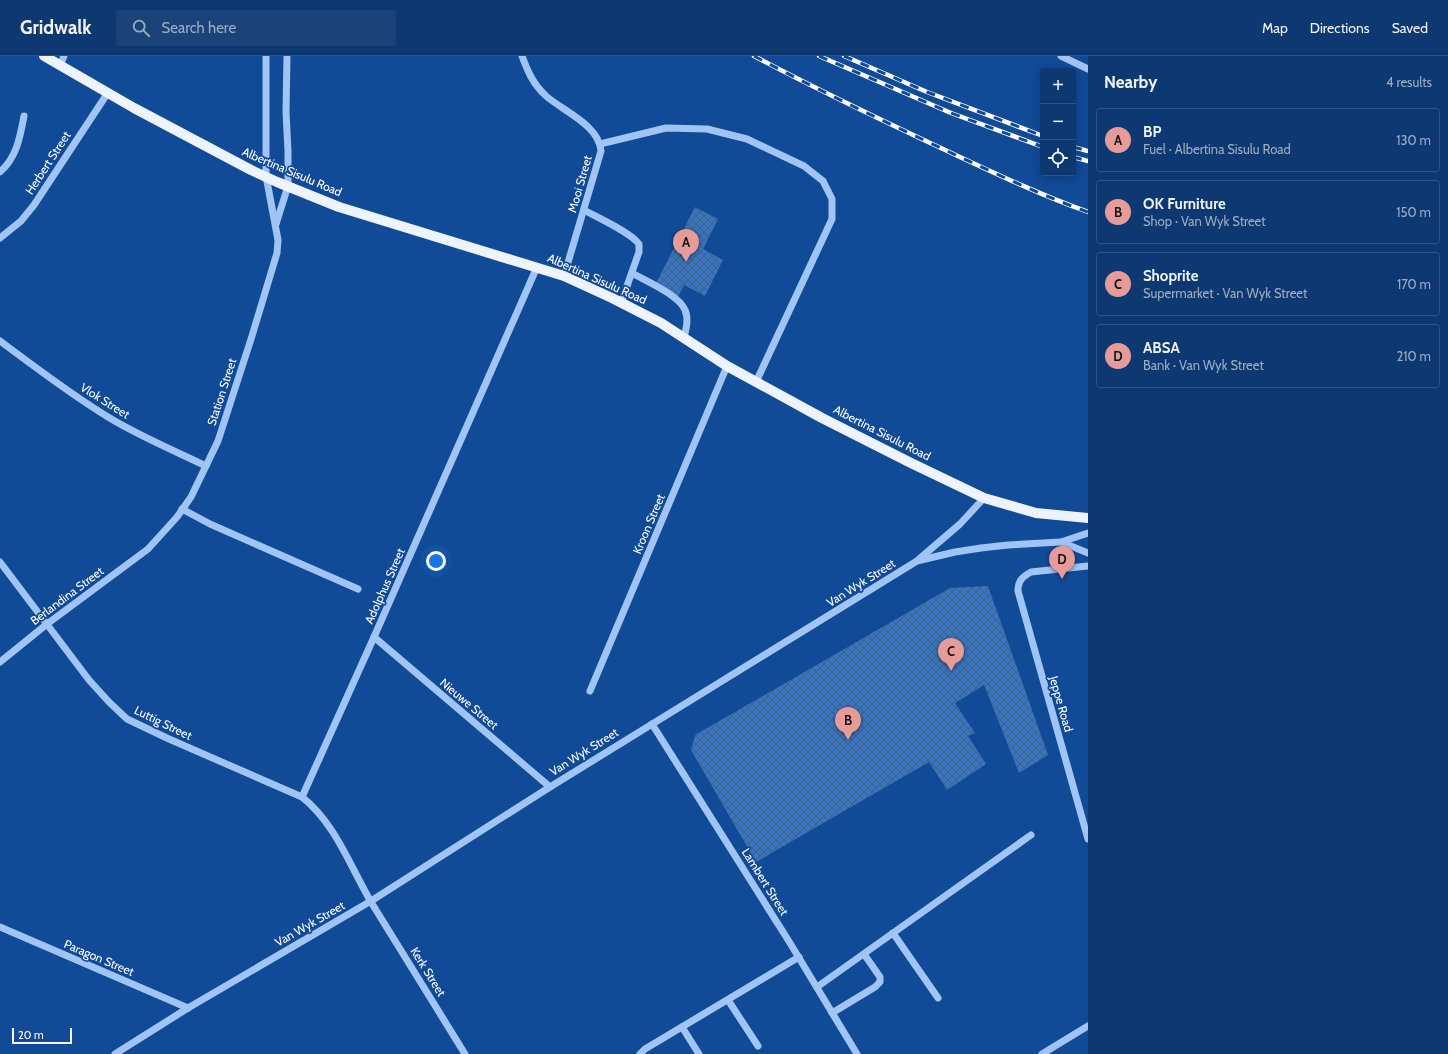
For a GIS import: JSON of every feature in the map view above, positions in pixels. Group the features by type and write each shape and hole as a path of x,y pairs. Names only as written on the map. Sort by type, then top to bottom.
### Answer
{"main road":[{"name":"Albertina Sisulu Road","path":"44,56 107,94 251,170 288,186 339,207 564,276 621,302 661,323 727,366 756,382 836,425 984,498 1036,513 1088,518"}],"street":[{"path":"60,66 64,56"},
{"name":"Station Street","path":"148,549 164,532 191,497 218,441 277,253 278,240 276,225 266,176 266,56"},
{"name":"Station Street","path":"276,225 288,186 286,112 287,56"},
{"name":"Mooi Street","path":"522,56 529,76 535,84 546,96 578,118 598,138 600,144 601,151 564,276"},
{"path":"1061,56 1088,68"},
{"name":"Herbert Street","path":"0,238 20,221 34,204 107,94"},
{"path":"3,170 16,150 24,116"},
{"path":"600,144 666,128 707,129 747,139 804,166 823,181 832,199 832,219 756,382"},
{"path":"0,161 3,170"},
{"path":"584,210 627,234 638,242 639,252 621,302"},
{"name":"Adolphus Street","path":"302,797 538,267"},
{"path":"632,273 665,292 684,307 687,316 684,338"},
{"name":"Vlok Street","path":"0,341 48,377 108,417 206,466"},
{"name":"Kroon Street","path":"590,690 727,366"},
{"path":"916,562 960,524 984,498"},
{"path":"182,509 210,524 358,589"},
{"name":"Van Wyk Street","path":"115,1054 188,1008 371,901 550,787 916,562 955,552 975,549 1008,545 1061,542 1088,533"},
{"path":"1061,542 1088,553"},
{"name":"Berlandina Street","path":"0,662 47,624 148,549"},
{"name":"Luttig Street","path":"0,562 89,680 127,719 302,797"},
{"name":"Jeppe Road","path":"1088,566 1031,572 1024,576 1018,583 1018,591 1088,840"},
{"name":"Nieuwe Street","path":"374,638 550,787"},
{"name":"Lambert Street","path":"652,724 799,957 857,1054"},
{"path":"302,797 325,820 371,901"},
{"path":"817,987 1031,835"},
{"name":"Kerk Street","path":"371,901 466,1054"},
{"name":"Paragon Street","path":"0,928 188,1008"},
{"path":"893,933 938,998"},
{"path":"832,1013 875,987 880,982 880,976 864,954"},
{"path":"640,1054 645,1049 799,957"},
{"path":"728,1000 758,1046"},
{"path":"1042,1054 1088,1026"},
{"path":"682,1027 699,1054"}],"building":[{"path":"695,207 718,219 703,249 723,260 705,296 684,285 678,297 655,285"},
{"path":"988,586 1048,755 1019,773 984,685 955,703 975,733 968,736 986,764 947,790 929,762 756,862 691,750 695,735 950,588"}],"railway":[{"path":"754,56 848,104 978,166 1088,212"},
{"path":"819,56 951,113 1040,146"},
{"path":"844,56 927,92 1040,135"},
{"path":"1076,148 1088,151"},
{"path":"1076,158 1088,161"}],"place":[{"name":"BP","path":"686,262"},
{"name":"ABSA","path":"1062,579"},
{"name":"Shoprite","path":"951,671"},
{"name":"OK Furniture","path":"848,740"}]}
